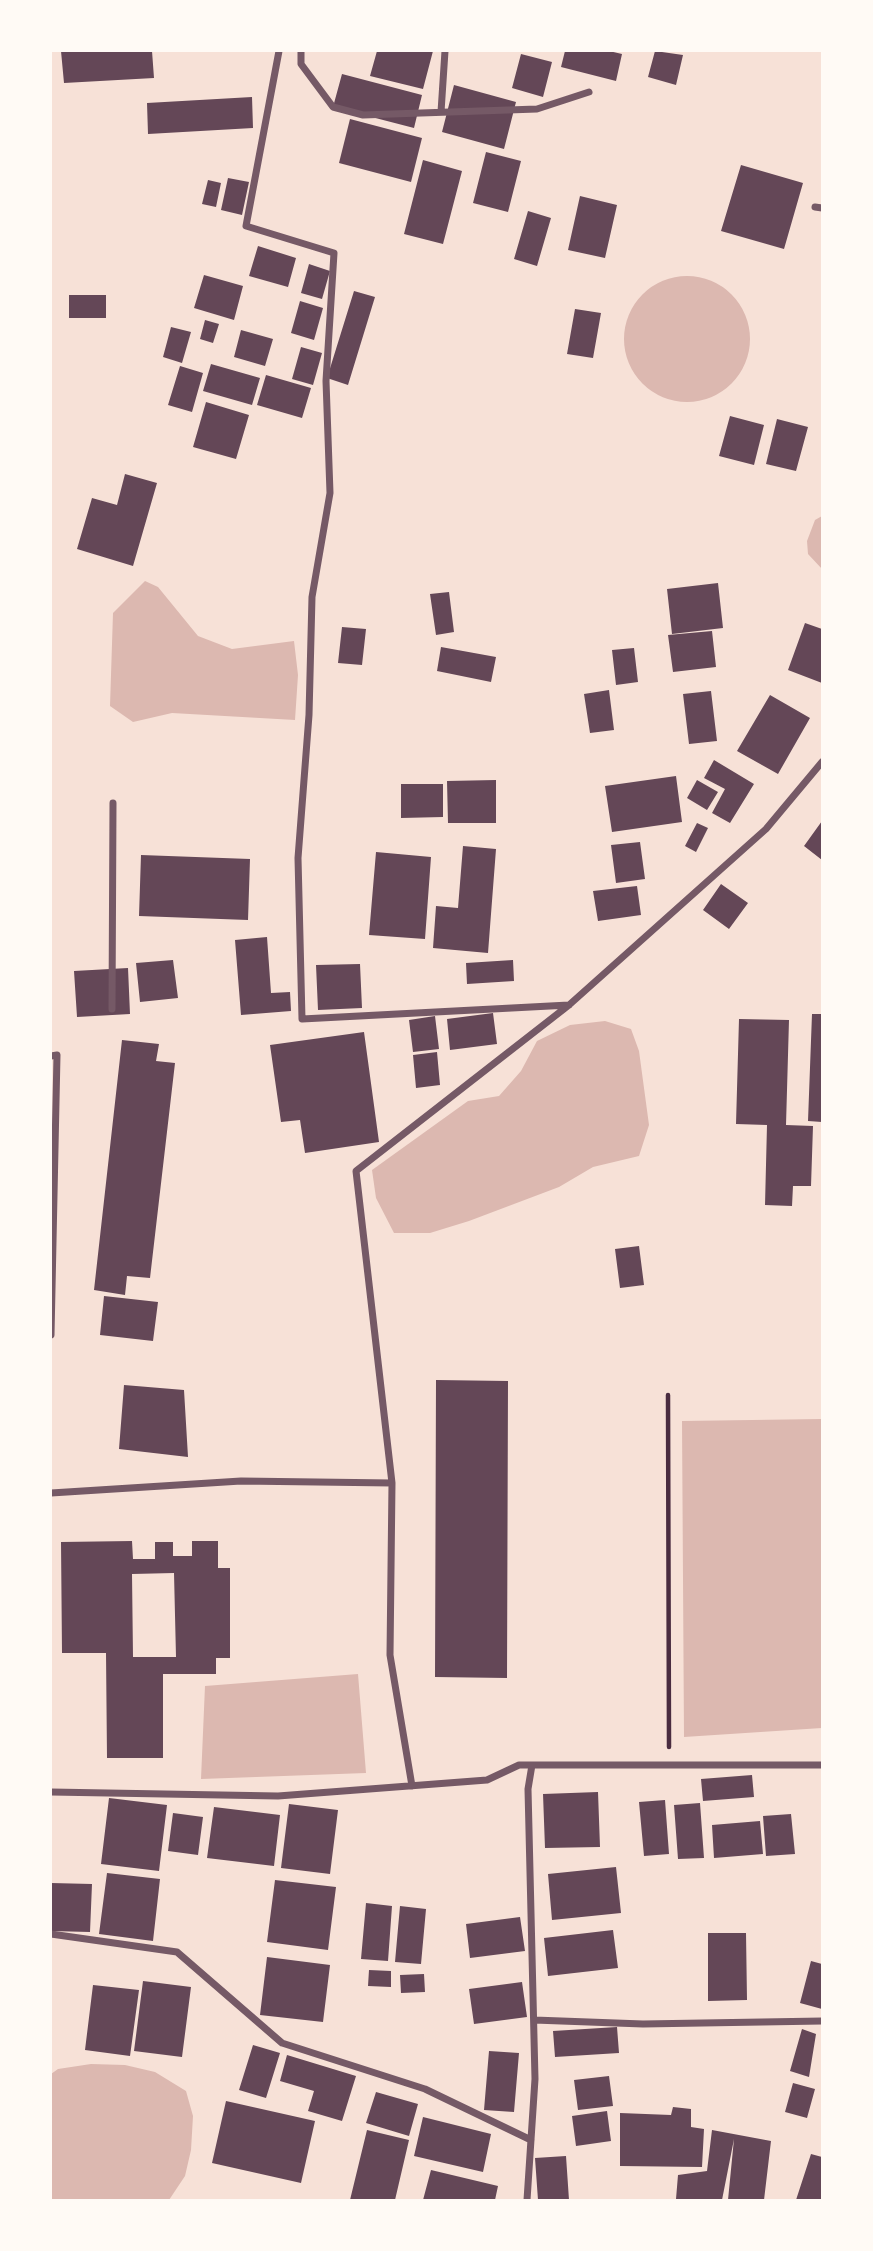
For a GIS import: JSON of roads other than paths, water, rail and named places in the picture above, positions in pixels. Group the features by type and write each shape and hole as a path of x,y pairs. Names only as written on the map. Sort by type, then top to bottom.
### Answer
{"street":[{"path":"279,51 246,226 334,253 326,381 330,493 312,597 309,715 298,858 302,1019 569,1005"},
{"path":"301,51 301,64 333,107 363,115 537,109 589,92"},
{"path":"442,112 445,51"},
{"path":"412,1786 390,1655 392,1483 356,1171 569,1005 766,829 822,762"},
{"path":"112,1009 113,803"},
{"path":"51,1056 57,1055 51,1335"},
{"path":"51,1493 241,1481 392,1483"},
{"path":"51,1792 278,1796 487,1780 519,1765 822,1765"},
{"path":"527,2200 535,2079 528,1789 532,1765"},
{"path":"51,1934 177,1952 282,2043 425,2089 531,2140"},
{"path":"534,2020 643,2024 822,2021"}]}
